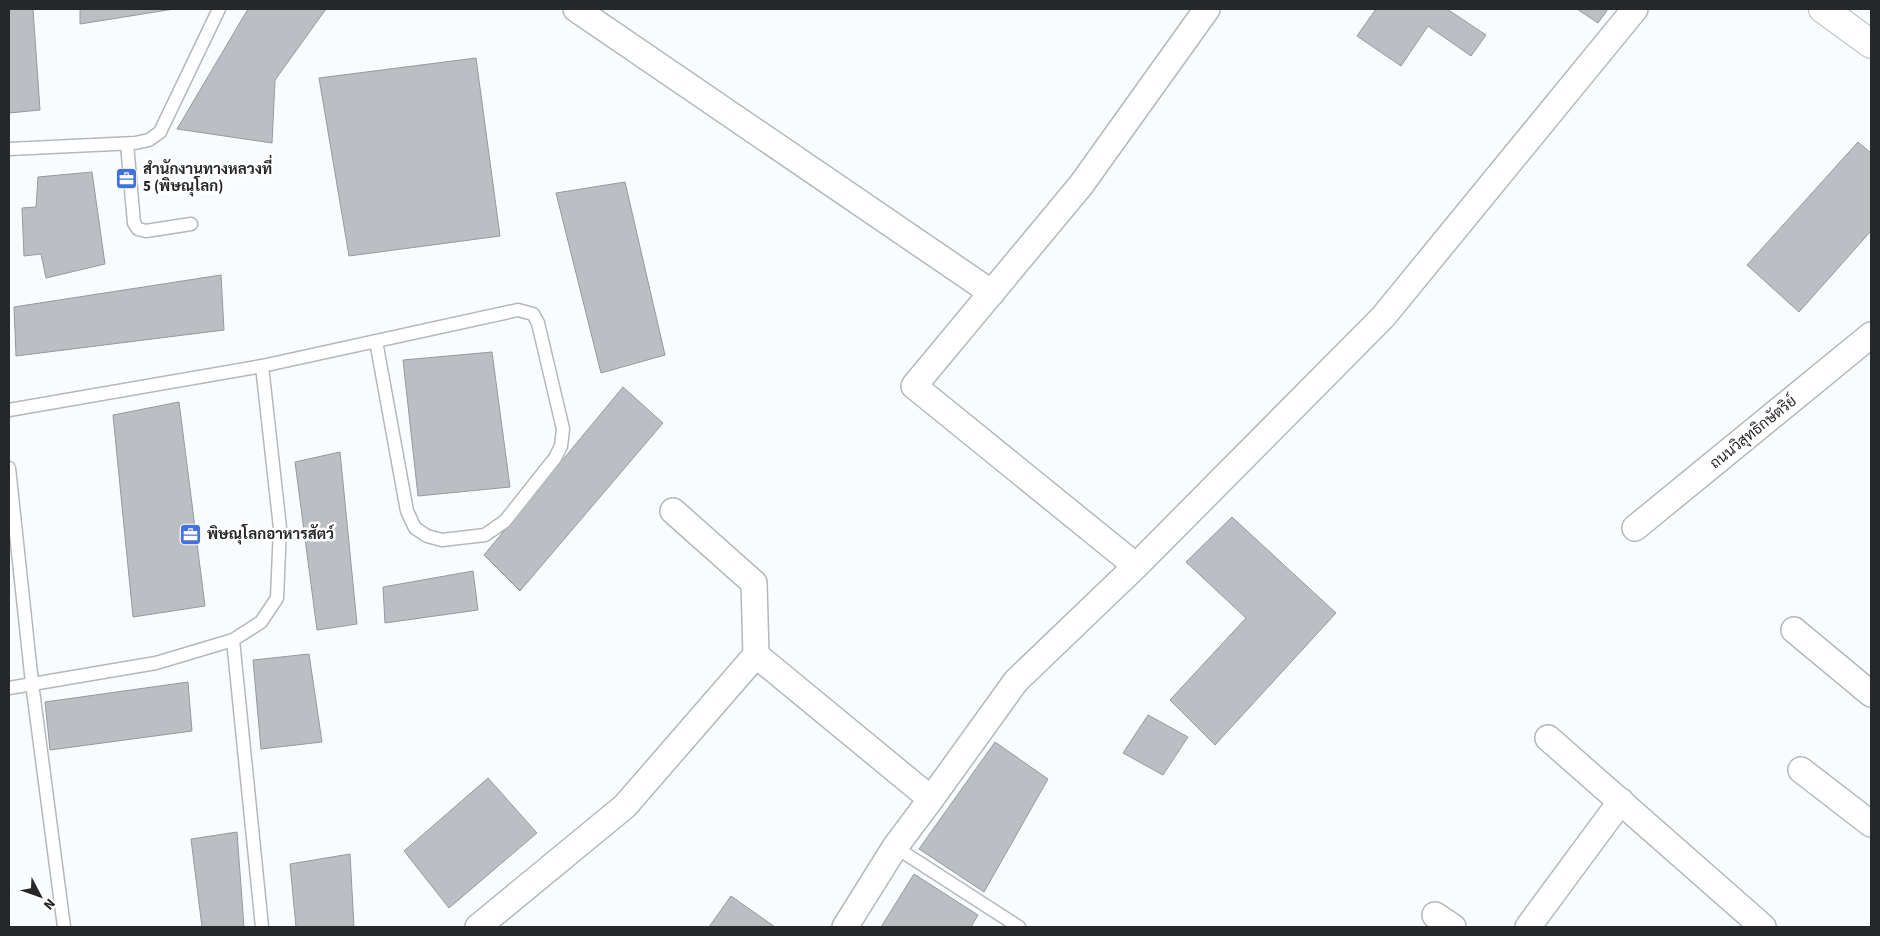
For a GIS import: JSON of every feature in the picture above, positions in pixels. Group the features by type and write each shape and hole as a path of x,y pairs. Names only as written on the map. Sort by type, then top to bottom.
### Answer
{"street":[{"path":"576,9 992,293"},
{"path":"1136,566 914,386 1081,185 1207,9"},
{"path":"846,927 895,847 1016,681 1136,566 1383,317 1636,9"},
{"path":"1823,9 1871,44"},
{"name":"ถนนวิสุทธิกษัตริย์","path":"1635,528 1871,336"},
{"path":"478,927 625,806 756,654 754,583 673,511"},
{"path":"1794,630 1871,694"},
{"path":"756,654 931,799"},
{"path":"1548,738 1763,927"},
{"path":"1801,770 1871,824"},
{"path":"1528,927 1621,801"}],"lane":[{"path":"9,149 126,144 149,140 160,132 219,9"},
{"path":"126,144 134,223 138,229 146,231 191,224"},
{"path":"9,410 262,366 376,341 518,310 533,314 538,323 563,429 561,446 550,465 505,521 497,528 485,535 442,540 427,536 415,528 406,511 376,341"},
{"path":"9,688 156,663 233,640 261,622 277,598 280,528 262,366"},
{"path":"9,468 32,683 64,927"},
{"path":"233,640 262,927"},
{"path":"895,847 1019,927"}],"building":[{"path":"9,9 33,9 40,110 9,113"},
{"path":"80,9 174,9 80,24"},
{"path":"248,9 326,9 275,80 272,143 177,129"},
{"path":"1376,9 1447,9 1486,35 1471,56 1428,26 1401,66 1357,36"},
{"path":"1577,9 1608,9 1598,23"},
{"path":"476,58 500,236 349,256 319,78"},
{"path":"1858,142 1871,153 1871,231 1799,312 1747,265"},
{"path":"92,172 105,264 46,278 41,254 24,256 22,208 36,207 38,177"},
{"path":"625,182 665,355 601,373 556,193"},
{"path":"221,275 224,330 16,356 14,307"},
{"path":"492,352 510,487 418,496 403,360"},
{"path":"623,387 663,423 520,591 484,555"},
{"path":"179,402 205,606 133,617 113,415"},
{"path":"340,452 357,624 317,630 295,462"},
{"path":"1232,517 1336,613 1215,745 1170,700 1246,618 1186,562"},
{"path":"473,571 478,610 385,623 383,587"},
{"path":"309,654 322,742 261,749 253,660"},
{"path":"188,682 192,731 50,750 45,702"},
{"path":"1148,715 1188,737 1163,775 1123,753"},
{"path":"995,742 1048,779 984,892 919,849"},
{"path":"488,778 537,833 449,908 404,851"},
{"path":"237,832 244,927 202,927 191,839"},
{"path":"350,854 354,927 296,927 290,864"},
{"path":"914,874 978,915 971,927 881,927"},
{"path":"731,896 775,927 709,927"}],"place":[{"name":"สำนักงานทางหลวงที่ 5 (พิษณุโลก)","path":"127,178"},
{"name":"พิษณุโลกอาหารสัตว์","path":"191,534"}]}
